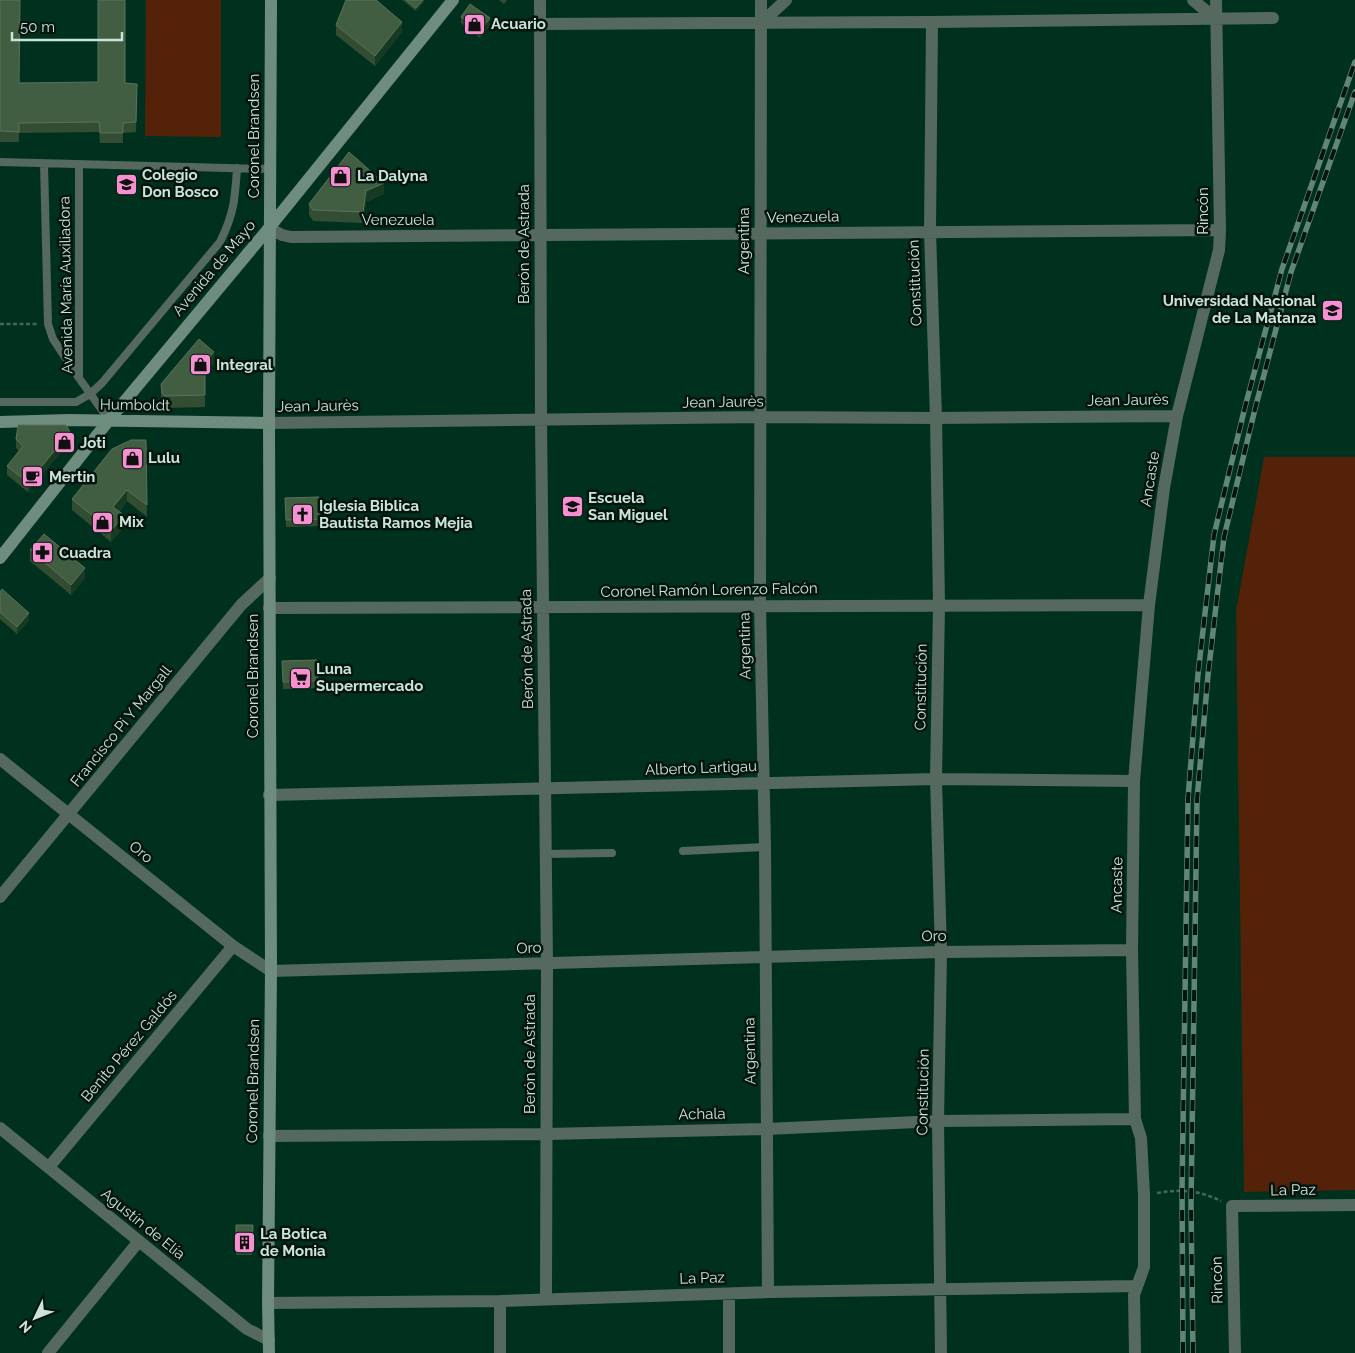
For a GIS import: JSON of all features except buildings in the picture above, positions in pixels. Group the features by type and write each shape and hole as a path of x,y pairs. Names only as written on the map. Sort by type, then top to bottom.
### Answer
{"street":[{"name":"Coronel Brandsen","path":"269,1347 271,971 269,795 269,228 271,0"},
{"name":"Avenida de Mayo","path":"0,558 109,420 269,228 453,0"},
{"name":"Berón de Astrada","path":"540,0 541,420 546,854 546,1298"},
{"name":"Argentina","path":"761,0 760,605 765,848 768,1292"},
{"path":"761,23 786,0"},
{"path":"1193,0 1216,19"},
{"name":"Rincón","path":"1177,416 1218,258 1220,230 1216,0"},
{"path":"541,24 1273,18"},
{"name":"Constitución","path":"932,22 930,231 939,605 936,779 941,952 938,1121 941,1353"},
{"name":"Venezuela","path":"269,228 282,235 291,236 540,236 930,231 1220,230"},
{"name":"Jean Jaurès","path":"269,423 760,417 1177,416"},
{"name":"Ancaste","path":"1135,1353 1134,1295 1144,1266 1144,1195 1141,1138 1135,1120 1132,950 1134,781 1149,605 1164,488 1177,416"},
{"name":"Humboldt","path":"0,422 109,420 269,423"},
{"name":"Francisco Pi Y Margall","path":"0,897 240,605 270,578"},
{"name":"Coronel Ramón Lorenzo Falcón","path":"269,608 1149,605"},
{"name":"Oro","path":"0,759 233,946 271,971 941,952 1132,950"},
{"name":"Alberto Lartigau","path":"269,795 936,779 1134,781"},
{"name":"Benito Pérez Galdós","path":"49,1167 233,946"},
{"name":"Achala","path":"269,1136 547,1134 767,1129 938,1121 1135,1120"},
{"name":"Agustín de Elía","path":"2,1133 49,1167 269,1347"},
{"name":"La Paz","path":"1232,1206 1355,1205"},
{"name":"Rincón","path":"1232,1206 1235,1353"},
{"path":"48,1353 140,1242"},
{"name":"La Paz","path":"268,1303 500,1301 768,1292 1136,1286"},
{"path":"728,1353 729,1294"},
{"path":"500,1301 500,1353"}],"lane":[{"path":"0,162 270,169"},
{"path":"44,164 48,324 53,339 79,378"},
{"name":"Avenida María Auxiliadora","path":"79,164 79,378 109,420"},
{"path":"0,402 76,402 92,398 102,383 220,242 232,214 238,168"},
{"path":"683,851 765,848"},
{"path":"546,854 612,853"}],"path":[{"path":"0,324 48,324"},
{"path":"1144,1195 1173,1190 1204,1193 1232,1206"}],"shaded area":[{"path":"146,0 221,0 221,137 145,136"},
{"path":"1264,457 1355,457 1355,1190 1244,1192 1236,611"}],"railway":[{"path":"1183,1353 1182,1191 1188,799 1198,674 1214,535 1245,407 1282,269 1355,62"},
{"path":"1193,1353 1191,1205 1197,800 1208,675 1224,537 1291,272 1355,92"}],"place":[{"name":"Acuario","path":"475,24"},
{"name":"La Dalyna","path":"341,176"},
{"name":"Colegio Don Bosco","path":"126,184"},
{"name":"Universidad Nacional de La Matanza","path":"1332,310"},
{"name":"Integral","path":"200,365"},
{"name":"Joti","path":"64,443"},
{"name":"Lulu","path":"132,458"},
{"name":"Mertin","path":"33,477"},
{"name":"Escuela San Miguel","path":"572,507"},
{"name":"Iglesia Biblica Bautista Ramos Mejia","path":"303,515"},
{"name":"Mix","path":"103,522"},
{"name":"Cuadra","path":"43,553"},
{"name":"Luna Supermercado","path":"300,678"},
{"name":"La Botica de Monia","path":"244,1243"}]}
